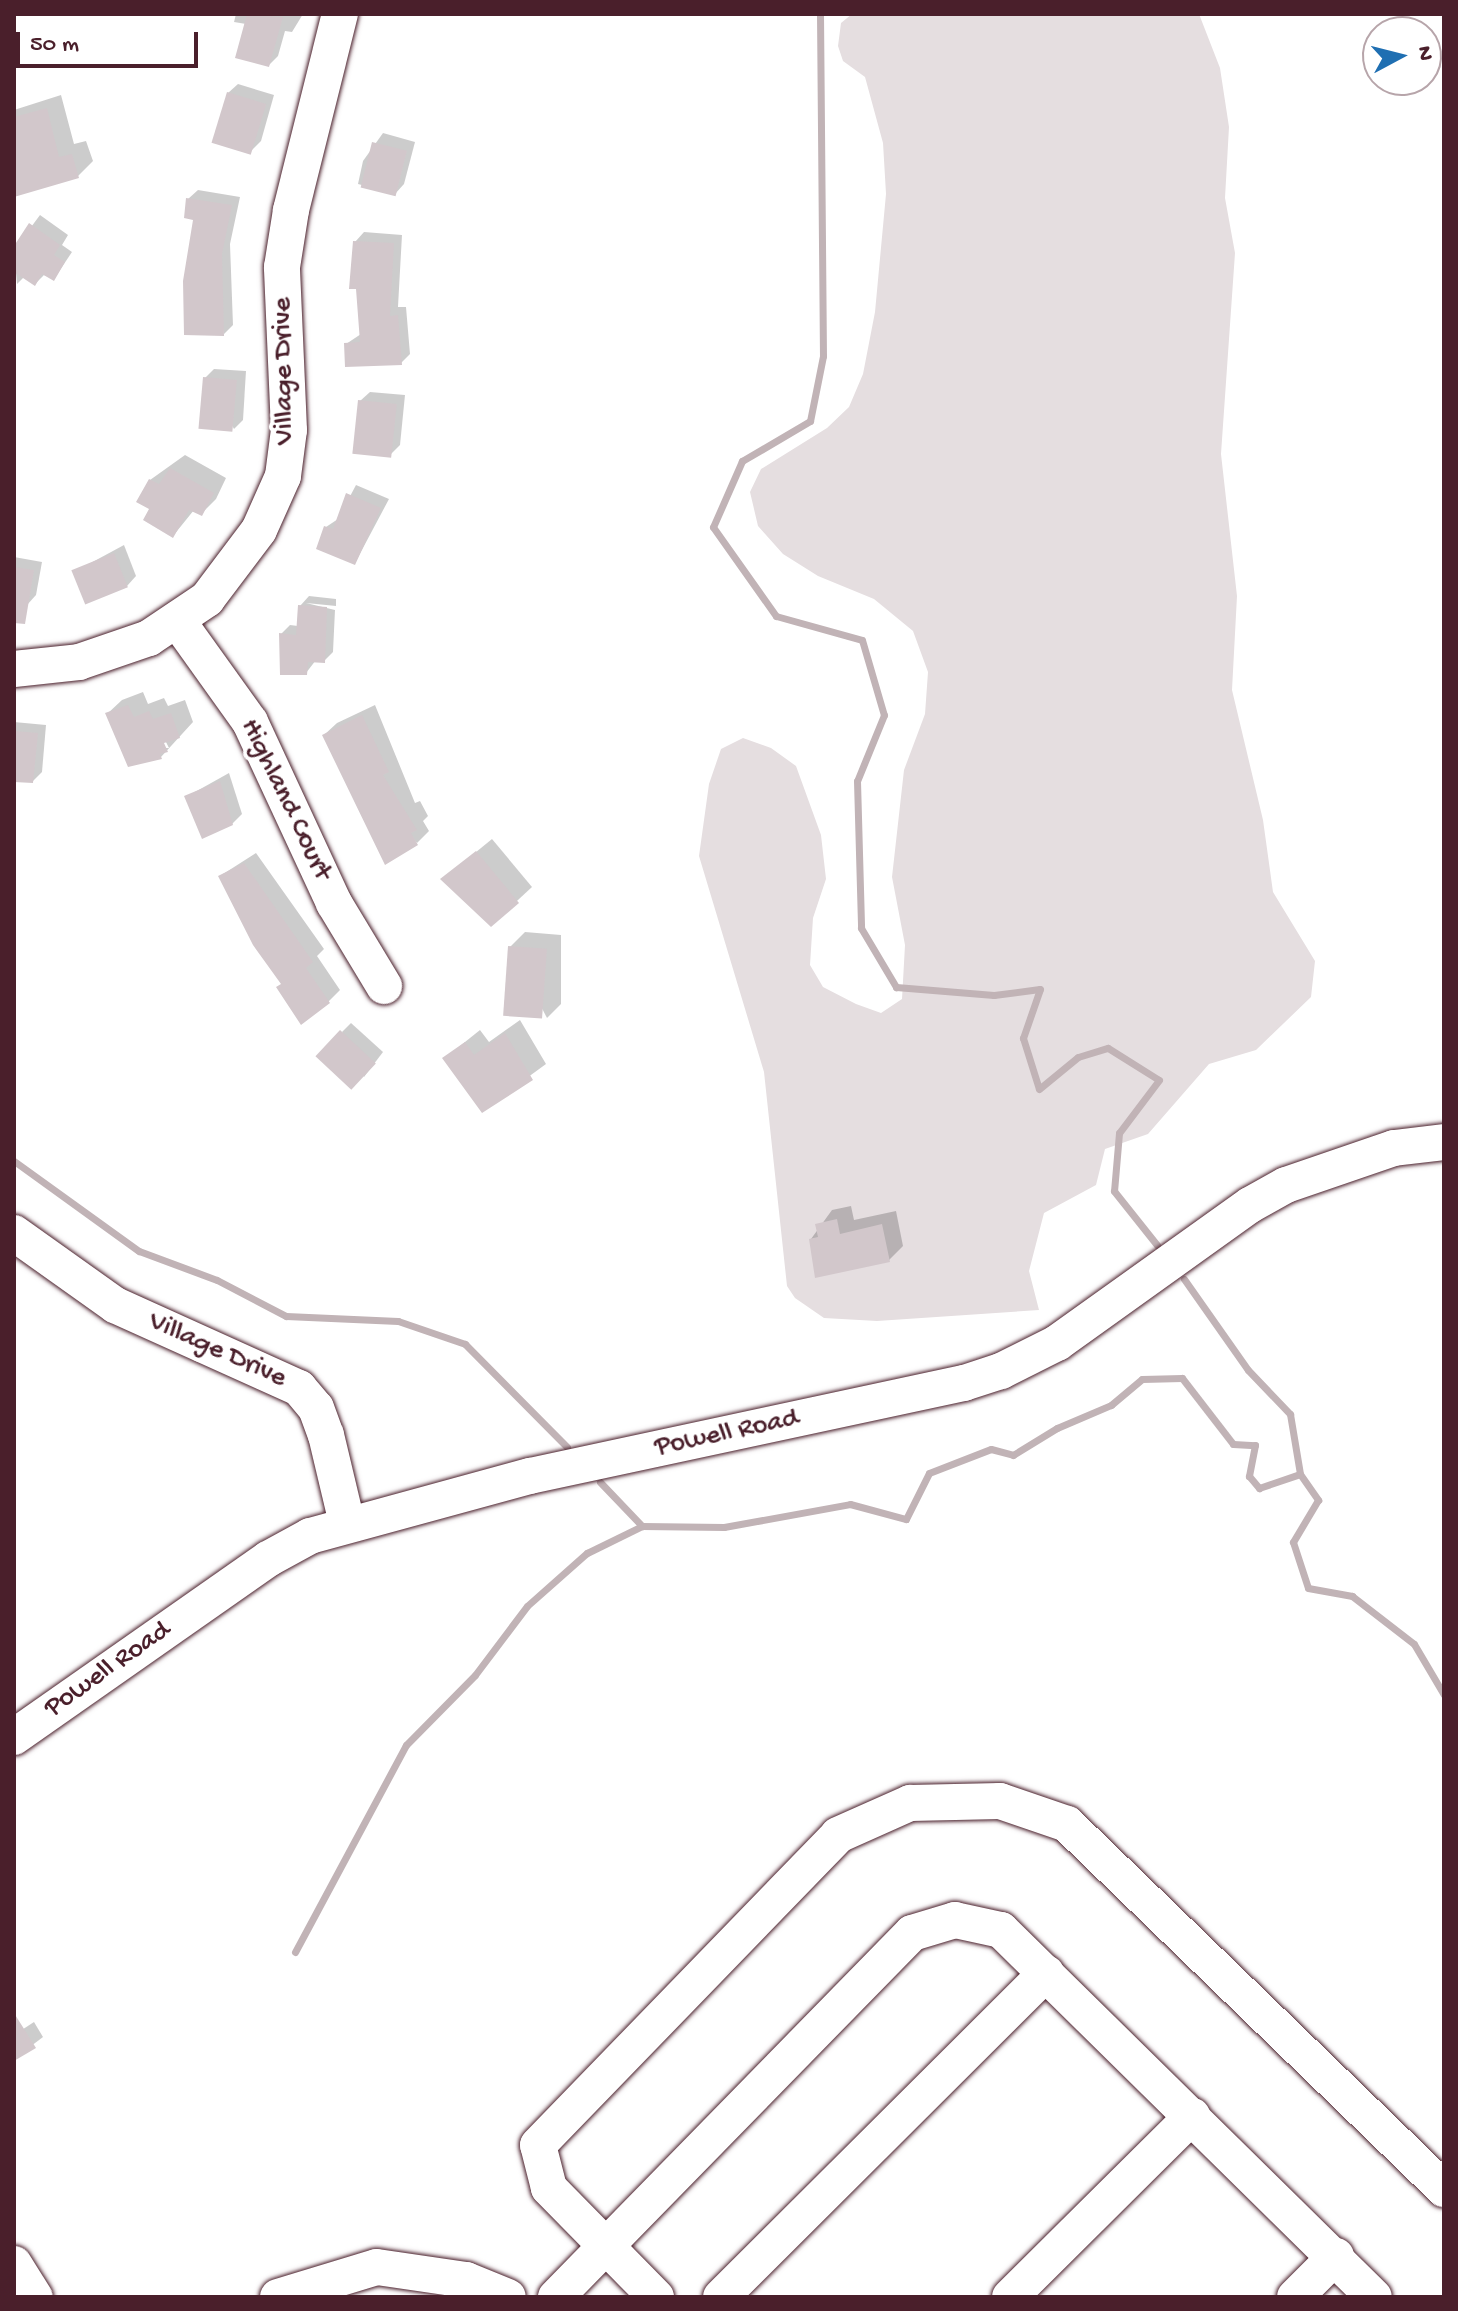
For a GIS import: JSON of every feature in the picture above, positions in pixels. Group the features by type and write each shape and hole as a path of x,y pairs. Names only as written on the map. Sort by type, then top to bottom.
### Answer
{"street":[{"name":"Village Drive","path":"14,669 79,662 149,638 207,599 238,565 283,476 289,347 282,267 291,210 340,14"},
{"name":"Highland Court","path":"177,620 250,722 334,903 384,986"},
{"name":"Powell Road","path":"14,1737 268,1559 347,1523 530,1476 964,1383 1001,1371 1057,1343 1250,1205 1286,1185 1394,1148 1444,1142"},
{"name":"Village Drive","path":"14,1233 115,1305 299,1388 316,1408 326,1435 347,1523"},
{"path":"656,2297 549,2188 538,2145 838,1835 910,1803 1000,1801 1067,1824 1444,2189"},
{"path":"556,2297 912,1933 955,1920 1001,1930 1336,2256 1374,2297"},
{"path":"721,2297 1046,1973"},
{"path":"1010,2297 1192,2116"},
{"path":"1295,2297 1336,2256"},
{"path":"14,2264 35,2297"},
{"path":"278,2297 377,2267 466,2280 508,2297"}],"shaded area":[{"path":"852,14 1199,14 1220,68 1229,127 1225,198 1235,253 1221,454 1237,596 1232,690 1263,820 1273,892 1315,961 1311,997 1256,1050 1209,1064 1148,1134 1105,1149 1096,1185 1044,1213 1029,1271 1039,1310 877,1321 824,1318 795,1298 787,1286 764,1072 699,856 709,784 721,749 743,738 771,748 796,766 821,835 826,879 813,918 810,965 823,987 856,1004 881,1013 902,999 905,945 892,877 904,770 925,714 928,672 913,631 874,599 818,576 783,554 758,526 750,492 761,469 827,428 849,407 863,374 875,312 886,194 883,143 865,77 843,61 838,46 841,23"}],"building":[{"path":"247,14 283,17 269,67 235,58"},
{"path":"227,92 266,104 251,155 212,143"},
{"path":"47,108 59,157 72,154 79,178 14,197 14,117"},
{"path":"372,142 407,151 396,196 361,188"},
{"path":"186,198 232,205 222,254 224,336 184,335 183,281 193,220 184,218"},
{"path":"29,223 60,245 54,255 65,262 54,281 42,274 35,286 14,272 14,246"},
{"path":"353,241 394,243 390,316 398,315 402,365 345,367 344,343 360,342 356,289 349,289"},
{"path":"203,377 237,380 232,432 198,429"},
{"path":"358,400 397,404 391,458 352,454"},
{"path":"170,468 214,493 202,516 189,510 173,538 143,520 149,509 136,502 149,479 159,484"},
{"path":"346,493 381,508 355,565 316,549 324,526 333,529"},
{"path":"114,553 128,587 85,605 71,570"},
{"path":"14,567 34,570 25,624 14,623"},
{"path":"298,605 327,607 325,663 308,662 307,675 280,675 279,633 296,635"},
{"path":"128,705 134,717 149,711 153,719 171,713 180,738 164,743 168,752 160,754 162,759 128,767 105,713"},
{"path":"362,715 389,772 383,775 417,830 411,833 418,845 385,865 322,735"},
{"path":"14,731 38,733 33,783 14,782"},
{"path":"220,781 233,825 202,839 184,796"},
{"path":"476,851 519,903 491,927 440,879"},
{"path":"244,863 313,962 306,968 330,1003 301,1025 276,987 281,984 253,945 218,876"},
{"path":"508,946 547,949 542,1019 503,1016"},
{"path":"340,1030 376,1063 351,1090 315,1056"},
{"path":"505,1033 533,1080 482,1113 442,1058 465,1042 474,1055"},
{"path":"837,1219 840,1234 882,1224 890,1262 815,1278 809,1239 818,1237 815,1224"},
{"path":"14,2013 36,2048 14,2061"}],"waterway":[{"path":"820,14 823,356 810,421 742,461 713,527 776,616 862,640 884,715 857,781 861,928 896,987 994,995 1040,989 1023,1038 1039,1089 1078,1057 1108,1048 1159,1080 1119,1133 1114,1191 1157,1245"},
{"path":"14,1161 139,1251 217,1280 286,1316 398,1321 465,1344 567,1447"},
{"path":"1184,1279 1248,1370 1290,1414 1300,1474 1318,1500 1293,1542 1308,1588 1352,1596 1414,1644 1444,1695"},
{"path":"295,1952 406,1745 475,1675 527,1606 587,1553 642,1526 724,1527 850,1504 906,1519 929,1473 991,1449 1013,1455 1057,1428 1111,1405 1142,1379 1182,1378 1233,1444 1255,1445 1249,1476 1259,1488 1300,1474"},
{"path":"600,1482 642,1526"}]}
